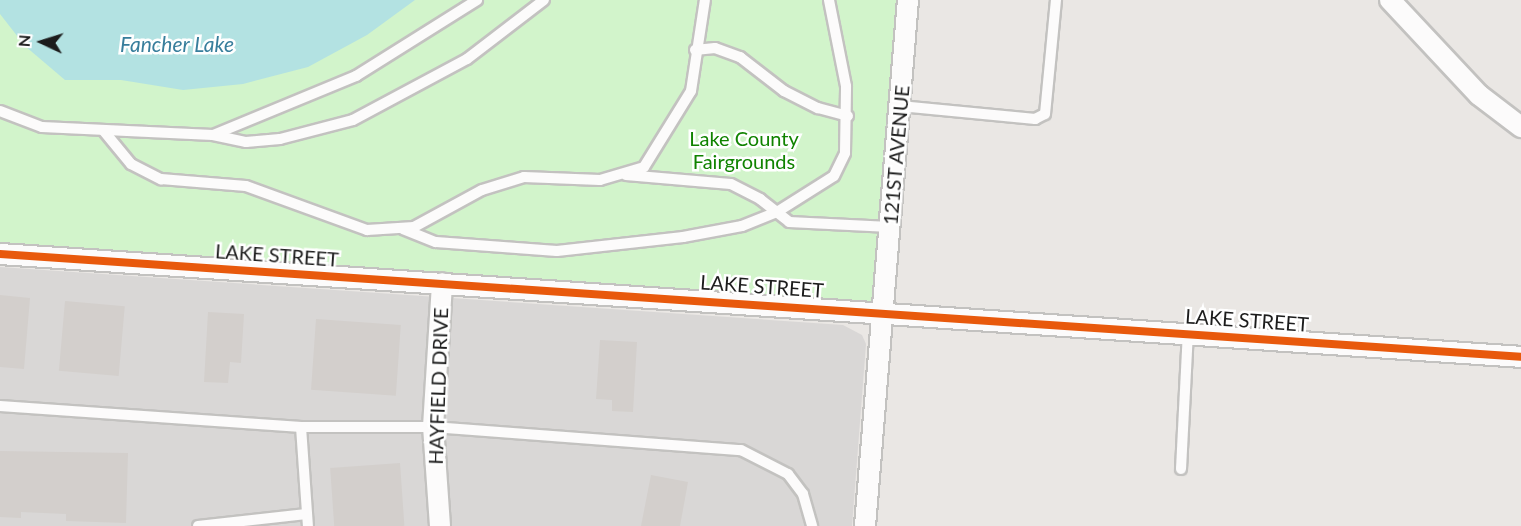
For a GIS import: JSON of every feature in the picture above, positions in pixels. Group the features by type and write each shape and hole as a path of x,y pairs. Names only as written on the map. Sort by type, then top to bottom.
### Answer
{"street":[{"name":"121ST AVENUE","path":"865,526 908,0"},
{"path":"1390,0 1479,95 1521,127"},
{"name":"LAKE STREET","path":"0,254 883,310 1521,357"},
{"name":"HAYFIELD DRIVE","path":"440,526 433,428 442,283"}],"lane":[{"path":"213,135 356,76 477,0"},
{"path":"0,111 42,127 213,135 246,142 280,139 353,120 467,59 544,0"},
{"path":"103,130 131,164 160,179 246,186 367,230 414,227 482,190 524,177 600,180 644,167 691,91 695,50 705,0"},
{"path":"400,228 436,242 557,251 683,237 742,226 777,212 834,176 845,153 848,116 828,0"},
{"path":"900,106 1035,119 1045,114 1056,0"},
{"path":"695,50 714,48 740,57 784,91 818,108 848,116"},
{"path":"620,174 731,184 789,222 890,228"},
{"path":"1181,469 1188,332"},
{"path":"0,406 301,427 433,428 741,450 788,474 803,494 812,526"},
{"path":"198,526 307,520 301,427"}],"shaded area":[{"path":"0,267 843,325 862,335 866,344 852,526 0,526"}],"green space":[{"name":"Lake County Fairgrounds","path":"0,0 909,0 883,310 0,252"}],"water":[{"name":"Fancher Lake","path":"0,0 415,0 367,35 308,67 243,84 183,90 121,80 65,80 25,46 0,14"}],"building":[{"path":"0,295 30,298 24,369 0,367"},
{"path":"65,301 125,306 119,376 59,371"},
{"path":"208,312 244,314 241,363 230,362 228,383 204,382"},
{"path":"316,319 401,325 396,396 311,390"},
{"path":"600,340 637,342 633,412 612,411 612,400 596,399"},
{"path":"0,451 128,453 126,523 66,521 66,514 21,512 21,518 0,517"},
{"path":"400,463 404,526 334,526 330,468"},
{"path":"651,475 688,482 680,526 641,526"}],"cycle path":[{"path":"0,254 1521,357"}]}
